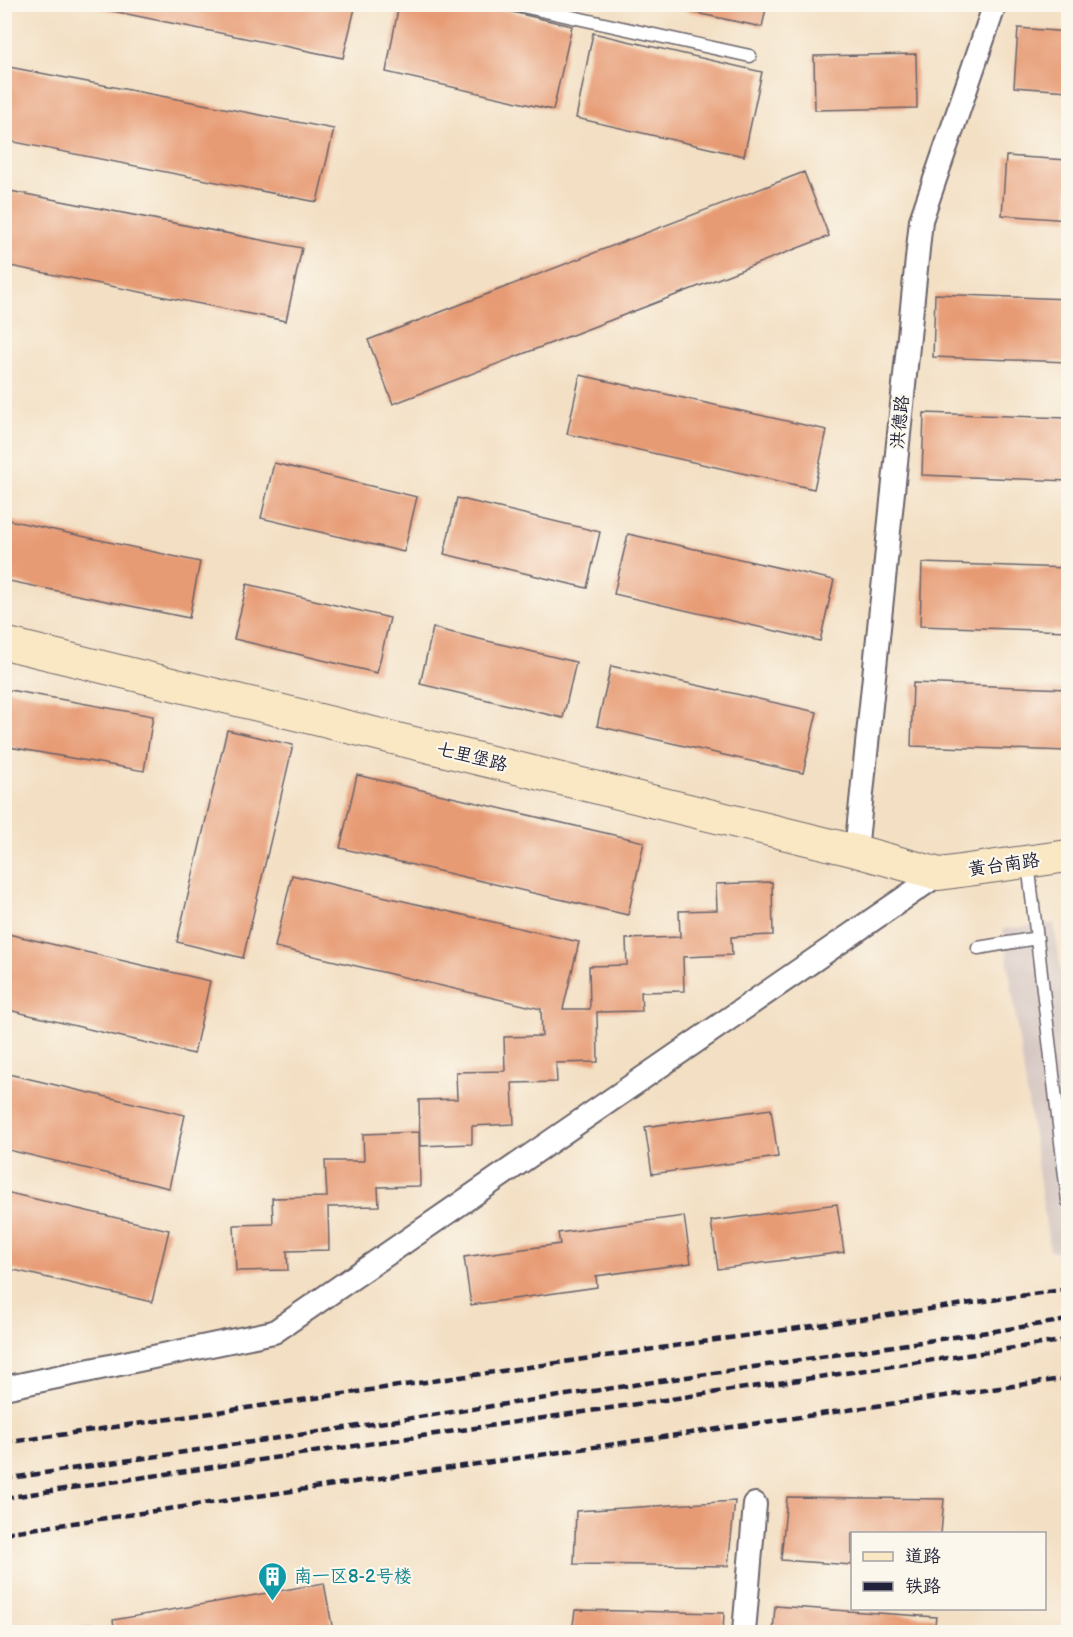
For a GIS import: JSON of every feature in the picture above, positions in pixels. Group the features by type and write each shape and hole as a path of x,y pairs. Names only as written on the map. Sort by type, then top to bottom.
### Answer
{"main road":[{"name":"七里堡路","path":"4,643 856,851 939,874"},
{"name":"黄台南路","path":"939,874 1068,856"}],"street":[{"name":"洪德路","path":"856,851 921,220 995,4"},
{"path":"4,1388 274,1332 939,874"},
{"path":"744,1632 755,1504"}],"lane":[{"path":"513,4 750,56"},
{"path":"1028,861 1068,1201"},
{"path":"978,948 1037,939"}],"shaded area":[{"path":"1054,923 1068,1022 1068,1250 1050,1252 1003,929"}],"building":[{"path":"78,4 356,4 343,58"},
{"path":"399,4 478,4 572,26 553,110 386,72"},
{"path":"654,4 767,4 762,27"},
{"path":"1018,28 1068,32 1068,91 1014,87"},
{"path":"593,33 762,72 744,156 576,118"},
{"path":"916,54 917,108 815,110 814,56"},
{"path":"9,67 334,129 317,202 4,140 4,89"},
{"path":"1006,156 1068,160 1068,220 1002,215"},
{"path":"804,172 829,236 393,404 368,340"},
{"path":"5,190 302,248 286,321 5,265"},
{"path":"935,294 1068,299 1068,362 933,357"},
{"path":"580,375 827,430 814,489 567,434"},
{"path":"924,413 1068,418 1068,481 922,475"},
{"path":"274,463 417,497 404,552 261,518"},
{"path":"457,498 600,532 587,588 444,554"},
{"path":"4,519 200,562 189,618 4,580"},
{"path":"628,534 834,580 820,641 614,594"},
{"path":"922,563 1068,568 1068,631 920,626"},
{"path":"247,584 390,618 377,673 234,639"},
{"path":"433,628 576,662 563,718 420,684"},
{"path":"611,666 817,712 803,773 597,726"},
{"path":"913,683 1068,689 1068,751 911,746"},
{"path":"4,689 153,716 144,771 4,746"},
{"path":"227,730 293,745 243,958 177,942"},
{"path":"357,775 644,842 628,915 340,848"},
{"path":"292,875 579,942 563,1009 590,1009 589,966 627,965 626,939 680,937 679,911 717,910 716,884 772,882 773,935 731,937 732,955 683,957 684,991 641,992 642,1011 597,1012 598,1062 556,1063 557,1082 512,1083 514,1124 472,1126 472,1144 420,1146 419,1100 457,1099 456,1072 505,1071 504,1037 542,1036 541,1009 275,947"},
{"path":"4,933 210,981 194,1054 4,1009"},
{"path":"4,1073 185,1115 169,1188 4,1149"},
{"path":"771,1109 778,1157 652,1174 645,1127"},
{"path":"419,1132 420,1186 378,1187 379,1206 328,1207 329,1250 287,1251 288,1270 236,1271 234,1225 273,1224 272,1198 327,1197 325,1161 364,1161 363,1134"},
{"path":"5,1192 169,1230 152,1302 5,1268"},
{"path":"837,1204 844,1252 718,1269 711,1221"},
{"path":"684,1216 691,1263 596,1276 597,1287 471,1305 464,1257 560,1244 558,1233"},
{"path":"787,1497 944,1499 941,1532 851,1532 851,1565 781,1560"},
{"path":"735,1501 728,1566 574,1564 576,1511"},
{"name":"南一区8-2号楼","path":"324,1583 333,1631 115,1632 113,1620"},
{"path":"775,1606 936,1617 934,1632 773,1632"},
{"path":"575,1610 724,1613 723,1632 572,1632"},
{"path":"90,1626 92,1632 59,1632 59,1631"}],"railway":[{"path":"4,1443 1068,1289"},
{"path":"4,1479 1068,1320"},
{"path":"4,1498 1068,1340"},
{"path":"4,1533 1068,1378"}],"place":[{"name":"南一区8-2号楼","path":"273,1602"}]}
